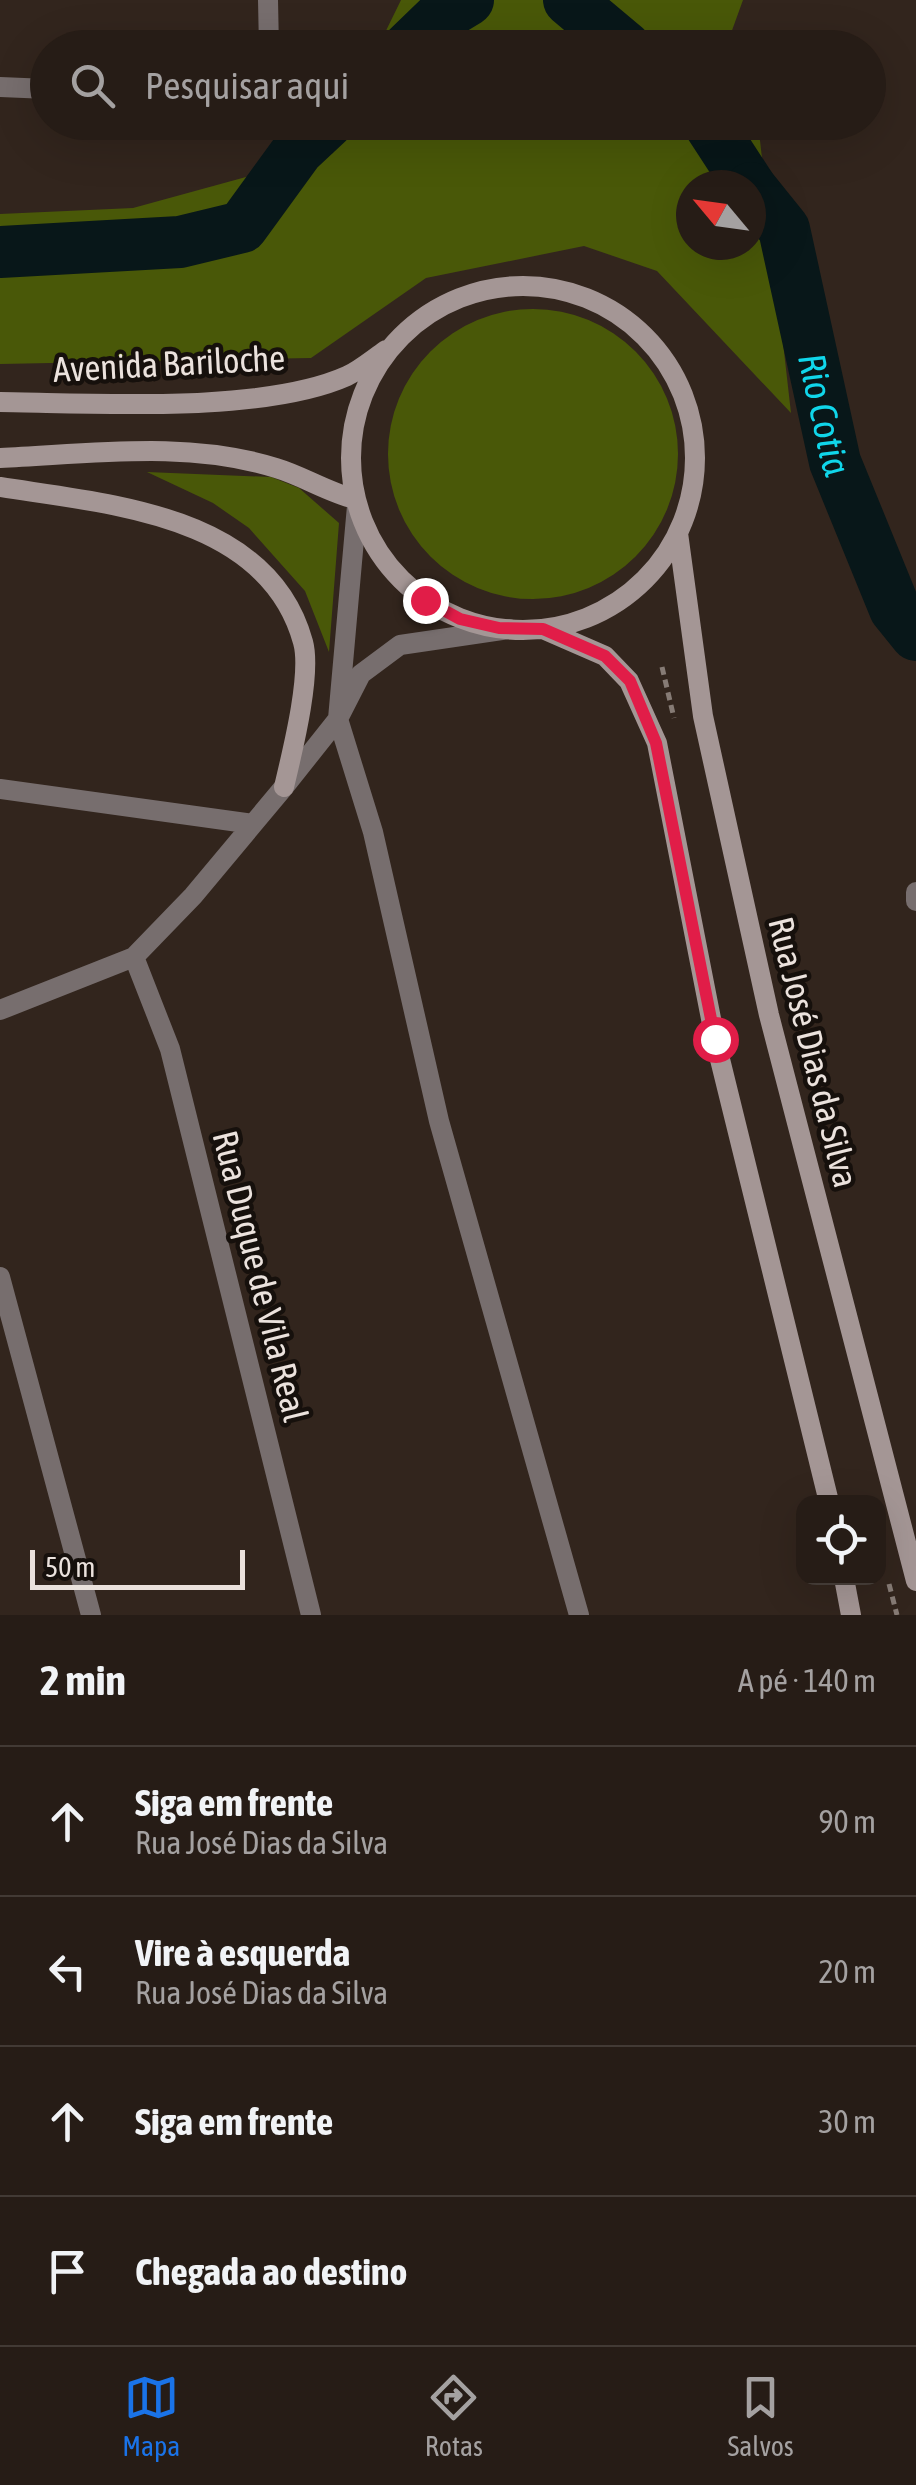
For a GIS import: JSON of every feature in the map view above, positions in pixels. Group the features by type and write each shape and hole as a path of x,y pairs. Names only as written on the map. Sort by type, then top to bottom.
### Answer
{"main road":[{"path":"498,286 540,286 567,291 618,312 649,339 674,372 690,411 696,452 693,480 678,533 654,569 623,598 585,619 543,629 509,630 460,619 425,600 396,574 372,541 356,503 351,449 364,394 392,346 434,311 458,298 498,286"},
{"name":"Avenida Bariloche","path":"0,402 153,404 300,390 347,376 392,346"},
{"path":"0,458 164,450 199,454 276,468 356,503"},
{"path":"0,487 110,504 208,534 254,560 281,597 304,644 298,726 284,786"},
{"name":"Rua José Dias da Silva","path":"678,533 702,716 769,1015 916,1580"},
{"path":"543,629 605,656 636,691 656,743 715,1039 827,1495"},
{"path":"845,1585 851,1615"}],"street":[{"path":"268,0 269,30"},
{"path":"0,87 30,88"},
{"path":"356,503 338,719 373,832 439,1121 579,1615"},
{"path":"0,1010 134,957 253,824 338,719 361,674 400,645 509,630"},
{"path":"0,788 253,824"},
{"path":"916,892 916,901"},
{"name":"Rua Duque de Vila Real","path":"134,957 170,1049 311,1615"},
{"path":"0,1277 92,1615"}],"green space":[{"path":"401,0 743,0 732,30 386,30"},
{"path":"339,140 760,140 763,170 676,170 676,260 766,260 766,193 791,413 657,271 584,246 426,278 311,358 0,364 0,214 133,208 333,153"},
{"path":"533,309 588,320 614,334 635,352 653,373 667,399 678,454 667,509 653,535 635,556 614,574 588,588 533,599 478,588 452,574 431,556 413,535 399,509 388,454 399,399 413,373 431,352 452,334 478,320"},
{"path":"147,472 271,477 299,488 339,523 329,652 305,591 249,528 213,503"}],"waterway":[{"name":"Rio Cotia","path":"427,30 468,0"},
{"name":"Rio Cotia","path":"569,0 605,30"},
{"name":"Rio Cotia","path":"0,252 180,242 242,227 309,140"},
{"name":"Rio Cotia","path":"720,140 739,170"},
{"name":"Rio Cotia","path":"766,207 784,229 835,462 895,609 916,635"}],"route":[{"path":"425,600 460,619 499,628 543,629 605,656 630,681 656,743 715,1039"}]}
